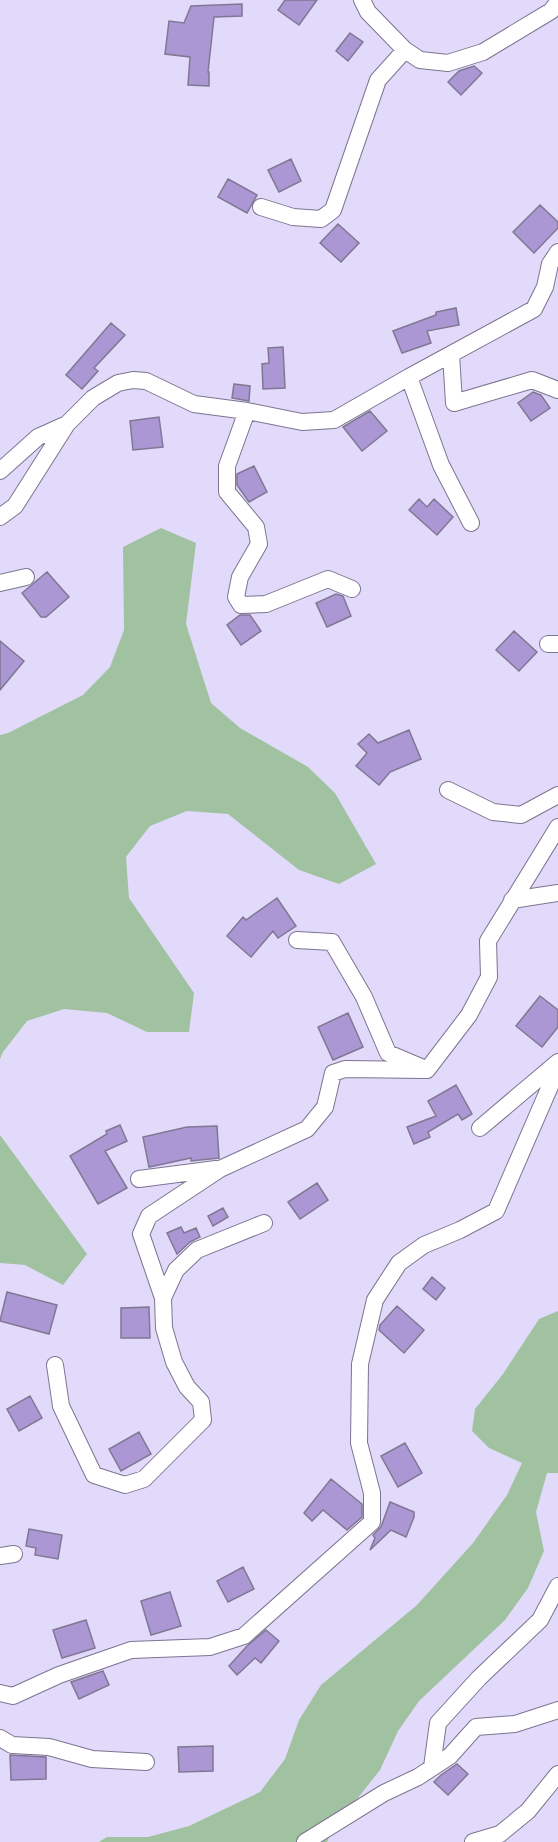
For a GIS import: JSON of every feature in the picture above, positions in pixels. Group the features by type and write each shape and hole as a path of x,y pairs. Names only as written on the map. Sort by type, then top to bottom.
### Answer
{"street":[{"path":"362,0 368,12 405,50 420,60 448,63 483,52 551,11 558,2"},
{"path":"261,207 293,217 321,219 333,210 378,80 405,50"},
{"path":"0,518 15,506 67,423 93,398 118,383 133,380 146,381 194,404 247,411 302,422 334,420 409,376 534,309 545,287 550,264 558,252"},
{"path":"450,354 454,403 532,380 558,390"},
{"path":"409,376 441,465 471,523"},
{"path":"247,411 227,466 227,492 256,527 259,544 240,577 236,597 241,604 266,604 328,579 352,589"},
{"path":"0,471 38,437 67,423"},
{"path":"0,583 26,577"},
{"path":"448,790 493,812 520,814 558,795"},
{"path":"427,1070 469,1015 489,977 488,941 558,827"},
{"path":"512,900 558,893"},
{"path":"297,940 332,942 364,997 388,1053 427,1070"},
{"path":"480,1128 558,1062"},
{"path":"55,1365 61,1406 94,1475 125,1485 144,1479 203,1420 201,1402 187,1387 174,1362 164,1328 163,1298 141,1234 149,1216 220,1168 307,1129 325,1107 333,1074 345,1069 427,1070"},
{"path":"0,1693 13,1696 59,1675 131,1650 210,1647 244,1636 372,1522 372,1493 359,1443 359,1432 360,1364 375,1300 399,1263 424,1245 460,1230 496,1211 551,1084 558,1074"},
{"path":"139,1179 220,1168"},
{"path":"163,1298 176,1270 197,1250 264,1223"},
{"path":"432,1767 438,1723 479,1678 540,1620 558,1586"},
{"path":"305,1842 384,1793 418,1777 450,1756 476,1727 515,1724 558,1710"},
{"path":"0,1738 12,1745 49,1747 92,1760 146,1762"},
{"path":"473,1842 500,1834 528,1811 558,1774"}],"green space":[{"path":"161,528 196,543 186,624 211,703 240,728 308,767 335,793 376,864 339,884 299,870 228,814 187,811 150,826 126,857 129,898 194,993 189,1032 147,1032 107,1013 64,1009 27,1021 0,1059 0,735 83,695 110,667 124,630 123,547"},
{"path":"0,1135 87,1254 63,1285 25,1265 0,1263"},
{"path":"558,1311 558,1473 547,1473 536,1512 544,1551 528,1588 505,1620 419,1701 398,1731 380,1770 331,1832 327,1842 99,1842 107,1837 148,1837 189,1826 260,1792 285,1759 299,1720 321,1685 417,1605 473,1543 507,1495 522,1463 489,1448 472,1431 475,1409 503,1374 539,1319"}],"building":[{"path":"285,0 317,0 299,25 278,10"},
{"path":"242,4 242,16 214,17 208,72 209,86 188,85 190,57 165,54 169,21 184,23 191,6"},
{"path":"350,33 363,42 348,61 336,51"},
{"path":"474,66 482,73 461,95 448,82 459,71"},
{"path":"291,159 301,181 279,192 268,170"},
{"path":"228,179 257,195 247,213 218,197"},
{"path":"540,205 558,222 558,228 534,253 513,232"},
{"path":"338,224 359,243 341,262 320,243"},
{"path":"456,308 459,325 427,331 431,343 402,353 393,331 436,315 436,312"},
{"path":"111,323 125,335 94,368 98,371 82,389 66,375"},
{"path":"283,347 285,388 263,389 262,364 269,363 268,348"},
{"path":"234,384 250,386 249,401 232,398"},
{"path":"533,392 541,395 550,408 531,421 518,403"},
{"path":"370,411 387,431 362,451 343,427"},
{"path":"159,417 163,447 133,450 130,421"},
{"path":"254,466 267,492 249,502 237,485 237,474"},
{"path":"419,499 427,507 434,499 453,517 437,535 409,510"},
{"path":"47,572 69,597 46,617 41,617 22,593"},
{"path":"336,594 343,596 351,616 327,627 316,603"},
{"path":"240,615 250,615 261,631 241,645 227,625"},
{"path":"514,631 537,652 519,671 496,650"},
{"path":"0,641 24,661 0,690"},
{"path":"409,730 421,759 390,772 379,785 356,766 367,753 358,744 369,734 378,743"},
{"path":"277,898 296,926 278,938 273,931 251,957 227,936 243,917 246,920"},
{"path":"540,996 558,1010 558,1027 542,1047 516,1026"},
{"path":"348,1013 363,1047 333,1060 318,1027"},
{"path":"456,1085 472,1114 462,1120 458,1114 428,1132 430,1137 414,1144 407,1127 436,1116 428,1101"},
{"path":"120,1125 127,1141 105,1151 127,1188 98,1204 70,1156 107,1134 106,1131"},
{"path":"217,1126 219,1158 191,1161 191,1158 149,1167 143,1137 187,1127"},
{"path":"317,1183 328,1200 300,1219 288,1202"},
{"path":"223,1208 228,1217 213,1226 208,1216"},
{"path":"181,1227 184,1233 196,1228 200,1237 190,1242 177,1254 167,1233"},
{"path":"432,1277 445,1288 436,1300 423,1289"},
{"path":"7,1292 57,1305 49,1334 0,1321"},
{"path":"397,1306 424,1330 404,1353 379,1330 380,1325"},
{"path":"149,1307 150,1338 121,1338 121,1308"},
{"path":"30,1396 42,1418 19,1431 7,1409"},
{"path":"139,1432 151,1454 121,1471 109,1449"},
{"path":"405,1443 422,1473 398,1487 381,1456"},
{"path":"331,1479 362,1504 362,1517 347,1530 323,1510 312,1521 304,1513"},
{"path":"390,1502 414,1512 406,1537 391,1530 370,1550 375,1538 373,1535 381,1527"},
{"path":"29,1529 62,1535 58,1559 35,1555 36,1548 26,1546"},
{"path":"243,1567 254,1589 228,1602 217,1581"},
{"path":"170,1592 181,1626 151,1635 141,1601"},
{"path":"86,1620 95,1648 62,1658 53,1630"},
{"path":"266,1630 279,1641 261,1663 255,1658 237,1675 229,1666"},
{"path":"103,1671 109,1685 79,1699 71,1682"},
{"path":"213,1746 213,1771 179,1772 178,1747"},
{"path":"10,1755 46,1757 46,1779 11,1780"},
{"path":"457,1764 468,1774 448,1795 434,1782"}]}
